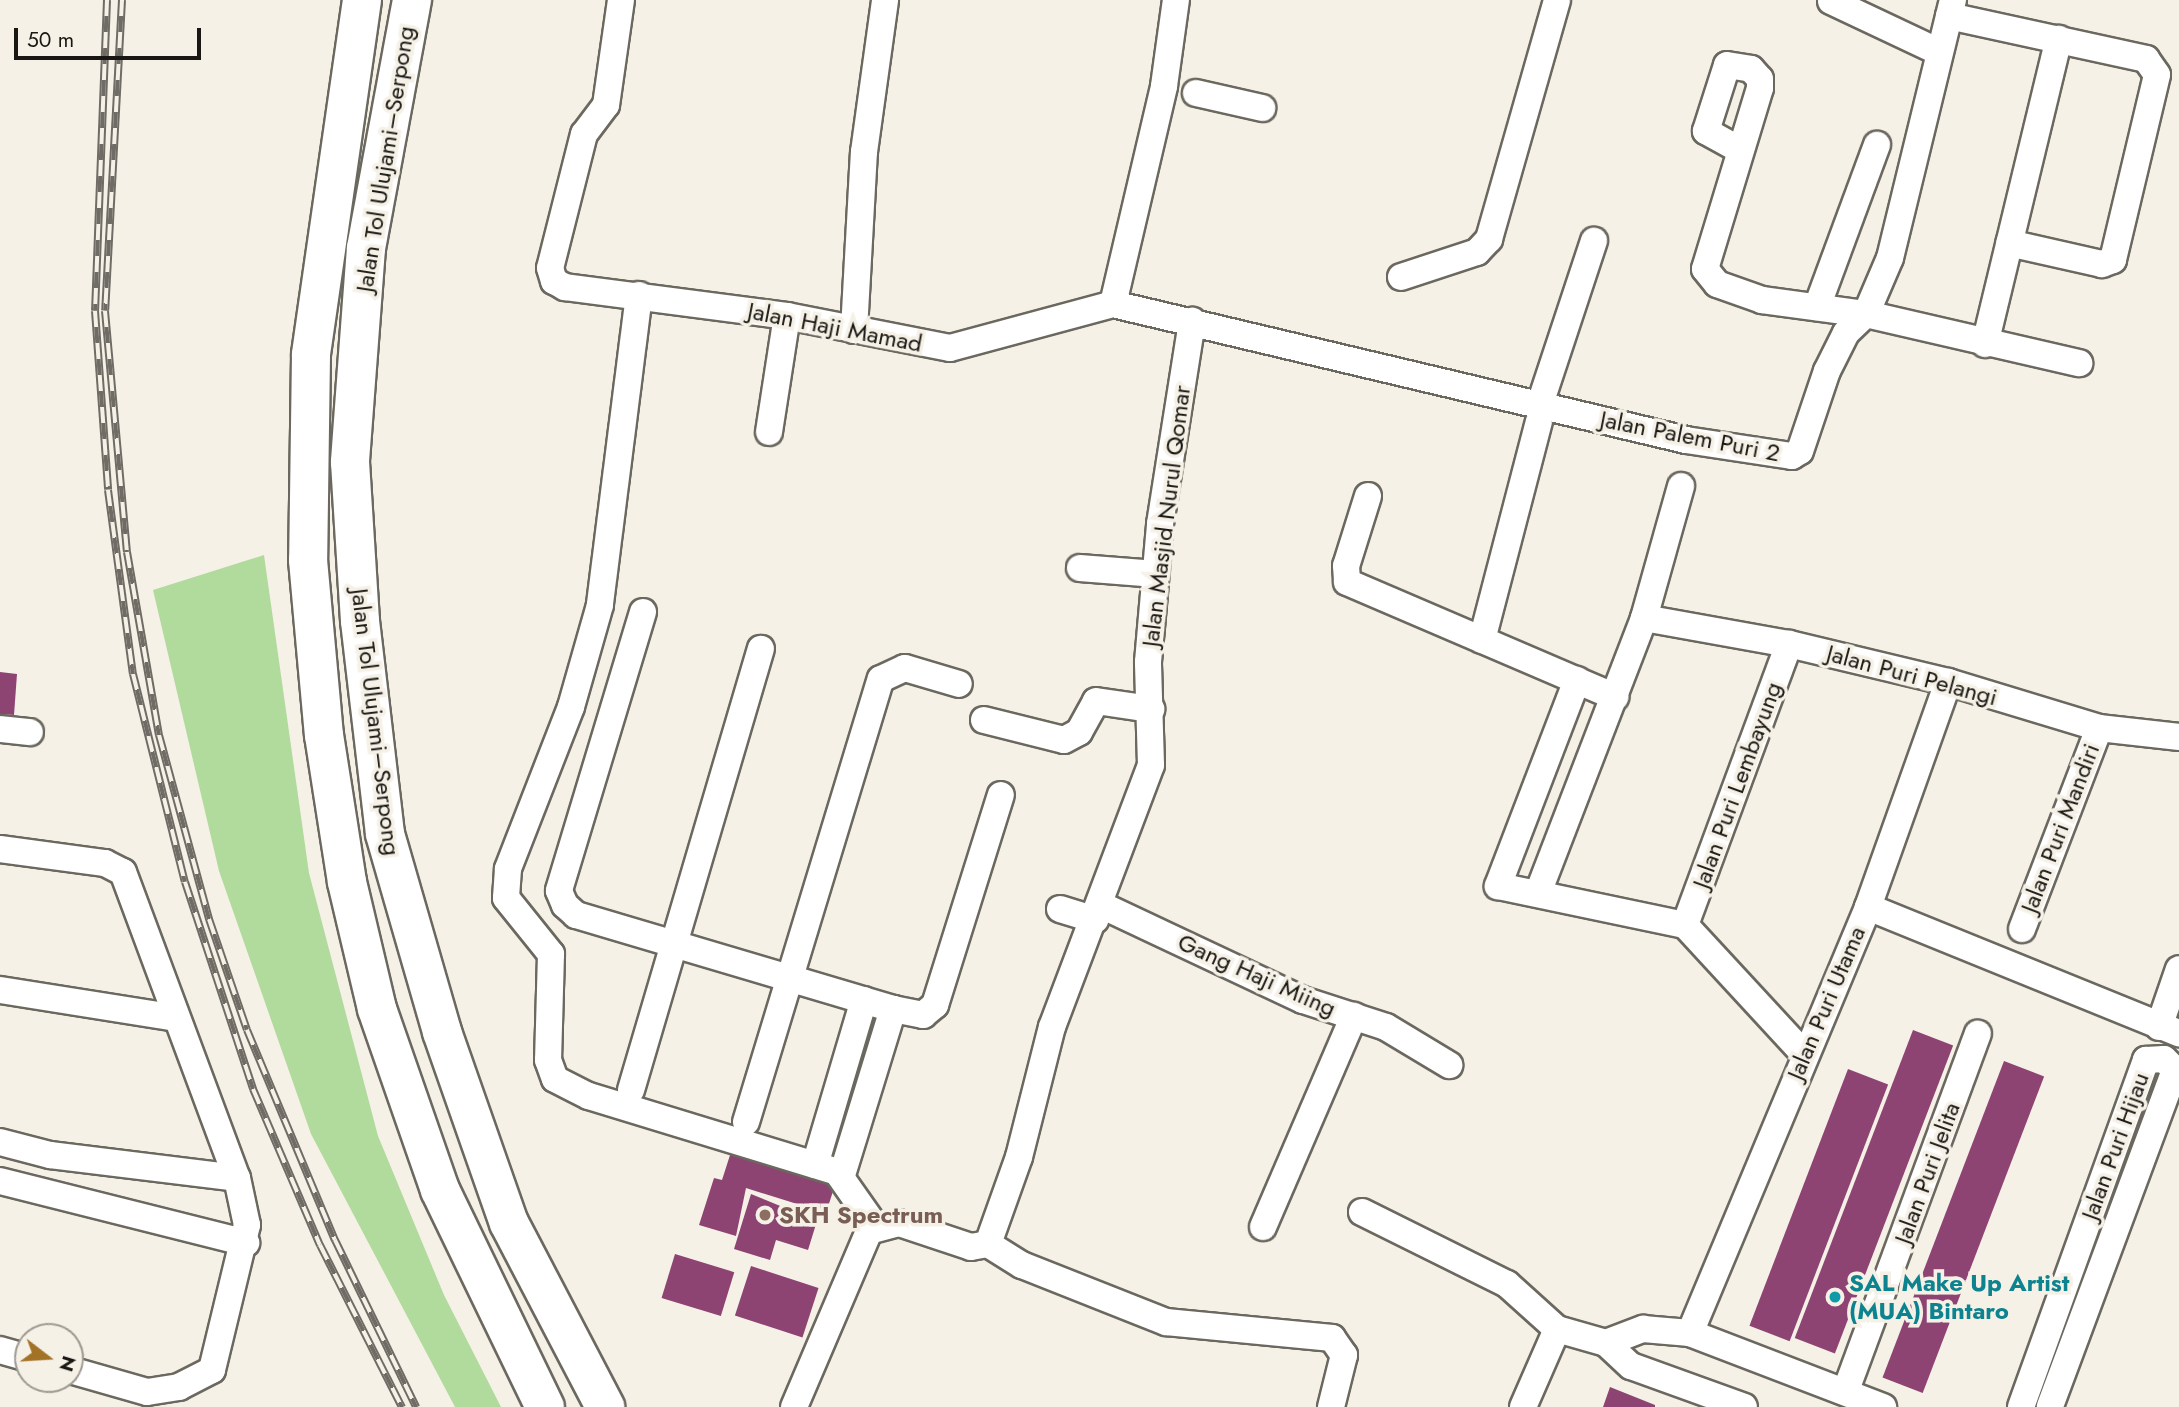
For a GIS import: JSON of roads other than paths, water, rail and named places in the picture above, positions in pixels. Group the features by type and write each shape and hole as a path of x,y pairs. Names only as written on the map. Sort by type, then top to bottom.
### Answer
{"highway":[{"name":"Jalan Tol Ulujami–Serpong","path":"362,0 311,355 308,560 324,735 347,882 377,1009 440,1190 545,1407"},
{"name":"Jalan Tol Ulujami–Serpong","path":"412,0 366,248 350,463 360,621 385,834 442,1032 509,1223 605,1407"}],"street":[{"name":"Jalan Haji Mamad","path":"621,0 611,86 606,105 584,134 550,268 554,281 565,287 787,316 950,348 1113,304"},
{"path":"854,330 864,152 885,0"},
{"path":"1176,0 1178,89 1113,304 1192,321"},
{"path":"1401,277 1477,252 1489,239 1557,0"},
{"path":"1831,1 1939,52"},
{"path":"1951,8 2059,39 2146,58 2157,75 2117,254 2102,264 2010,243"},
{"name":"Jalan Palem Puri 2","path":"1192,321 1540,413 1792,456 1800,452 1846,333 1867,314 1899,226 1951,8"},
{"path":"1985,344 2059,39"},
{"path":"1178,89 1262,108"},
{"path":"1817,307 1877,145"},
{"path":"1740,150 1704,269 1717,284 1762,300 1867,314 1985,344 2079,363"},
{"path":"1482,640 1540,413 1594,241"},
{"path":"639,295 600,605 571,707 508,869 506,898 551,954 548,1060 555,1079 589,1096 842,1175 875,1226"},
{"path":"769,432 787,316"},
{"name":"Jalan Masjid Nurul Qomar","path":"988,1244 1019,1157 1052,1027 1152,765 1152,709 1148,662 1156,574 1192,321"},
{"path":"1538,893 1644,618 1681,486"},
{"path":"1368,496 1346,566 1347,582 1615,697"},
{"path":"1080,568 1156,574"},
{"path":"643,612 559,891 576,915 893,1009 923,1015 934,1005 1001,795"},
{"name":"Jalan Puri Pelangi","path":"1644,618 1789,644 1948,682 2099,728 2179,737"},
{"name":"Jalan Puri Lembayung","path":"1685,926 1789,644"},
{"path":"631,1090 761,649"},
{"path":"746,1122 881,679 905,668 959,684"},
{"path":"1577,680 1498,886 1685,926 1804,1054"},
{"path":"1868,907 1948,682"},
{"path":"984,720 1064,740 1079,732 1097,701 1152,709"},
{"name":"Jalan Puri Mandiri","path":"2022,929 2099,728"},
{"path":"0,729 30,732"},
{"path":"0,849 117,865 130,884 176,1018 237,1178 246,1243 212,1370 199,1380 146,1392 84,1374"},
{"name":"Jalan Puri Utama","path":"1690,1333 1804,1054 1868,907 2169,1030"},
{"name":"Gang Haji Miing","path":"1060,909 1098,912 1303,1000 1354,1016 1425,1046 1449,1065"},
{"path":"2169,1030 2179,969"},
{"path":"0,990 176,1018"},
{"path":"815,1165 864,1000"},
{"path":"842,1175 893,1009"},
{"path":"1263,1227 1354,1016"},
{"name":"Jalan Puri Jelita","path":"1846,1391 1978,1034"},
{"name":"Jalan Puri Hijau","path":"2021,1407 2146,1060 2164,1059 2175,1070 2050,1407"},
{"path":"0,1142 50,1155 237,1178"},
{"path":"41,1192 50,1155"},
{"path":"0,1181 246,1243"},
{"path":"1362,1212 1507,1284 1557,1329 1606,1343 1631,1366 1687,1397 1744,1407"},
{"path":"794,1407 861,1246 875,1226 899,1223 971,1247 988,1244 1022,1265 1167,1322 1332,1338 1343,1347 1331,1407"},
{"path":"1523,1407 1557,1329"},
{"path":"1606,1343 1643,1329 1690,1333 1883,1407"}],"railway":[{"path":"107,0 95,311 108,490 133,674 185,882 253,1089 320,1245 402,1407"},
{"path":"122,0 105,311 127,552 159,735 209,919 247,1030 335,1240 416,1407"}],"place":[{"name":"SKH Spectrum","path":"765,1215"},
{"name":"SAL Make Up Artist (MUA) Bintaro","path":"1835,1297"}]}
